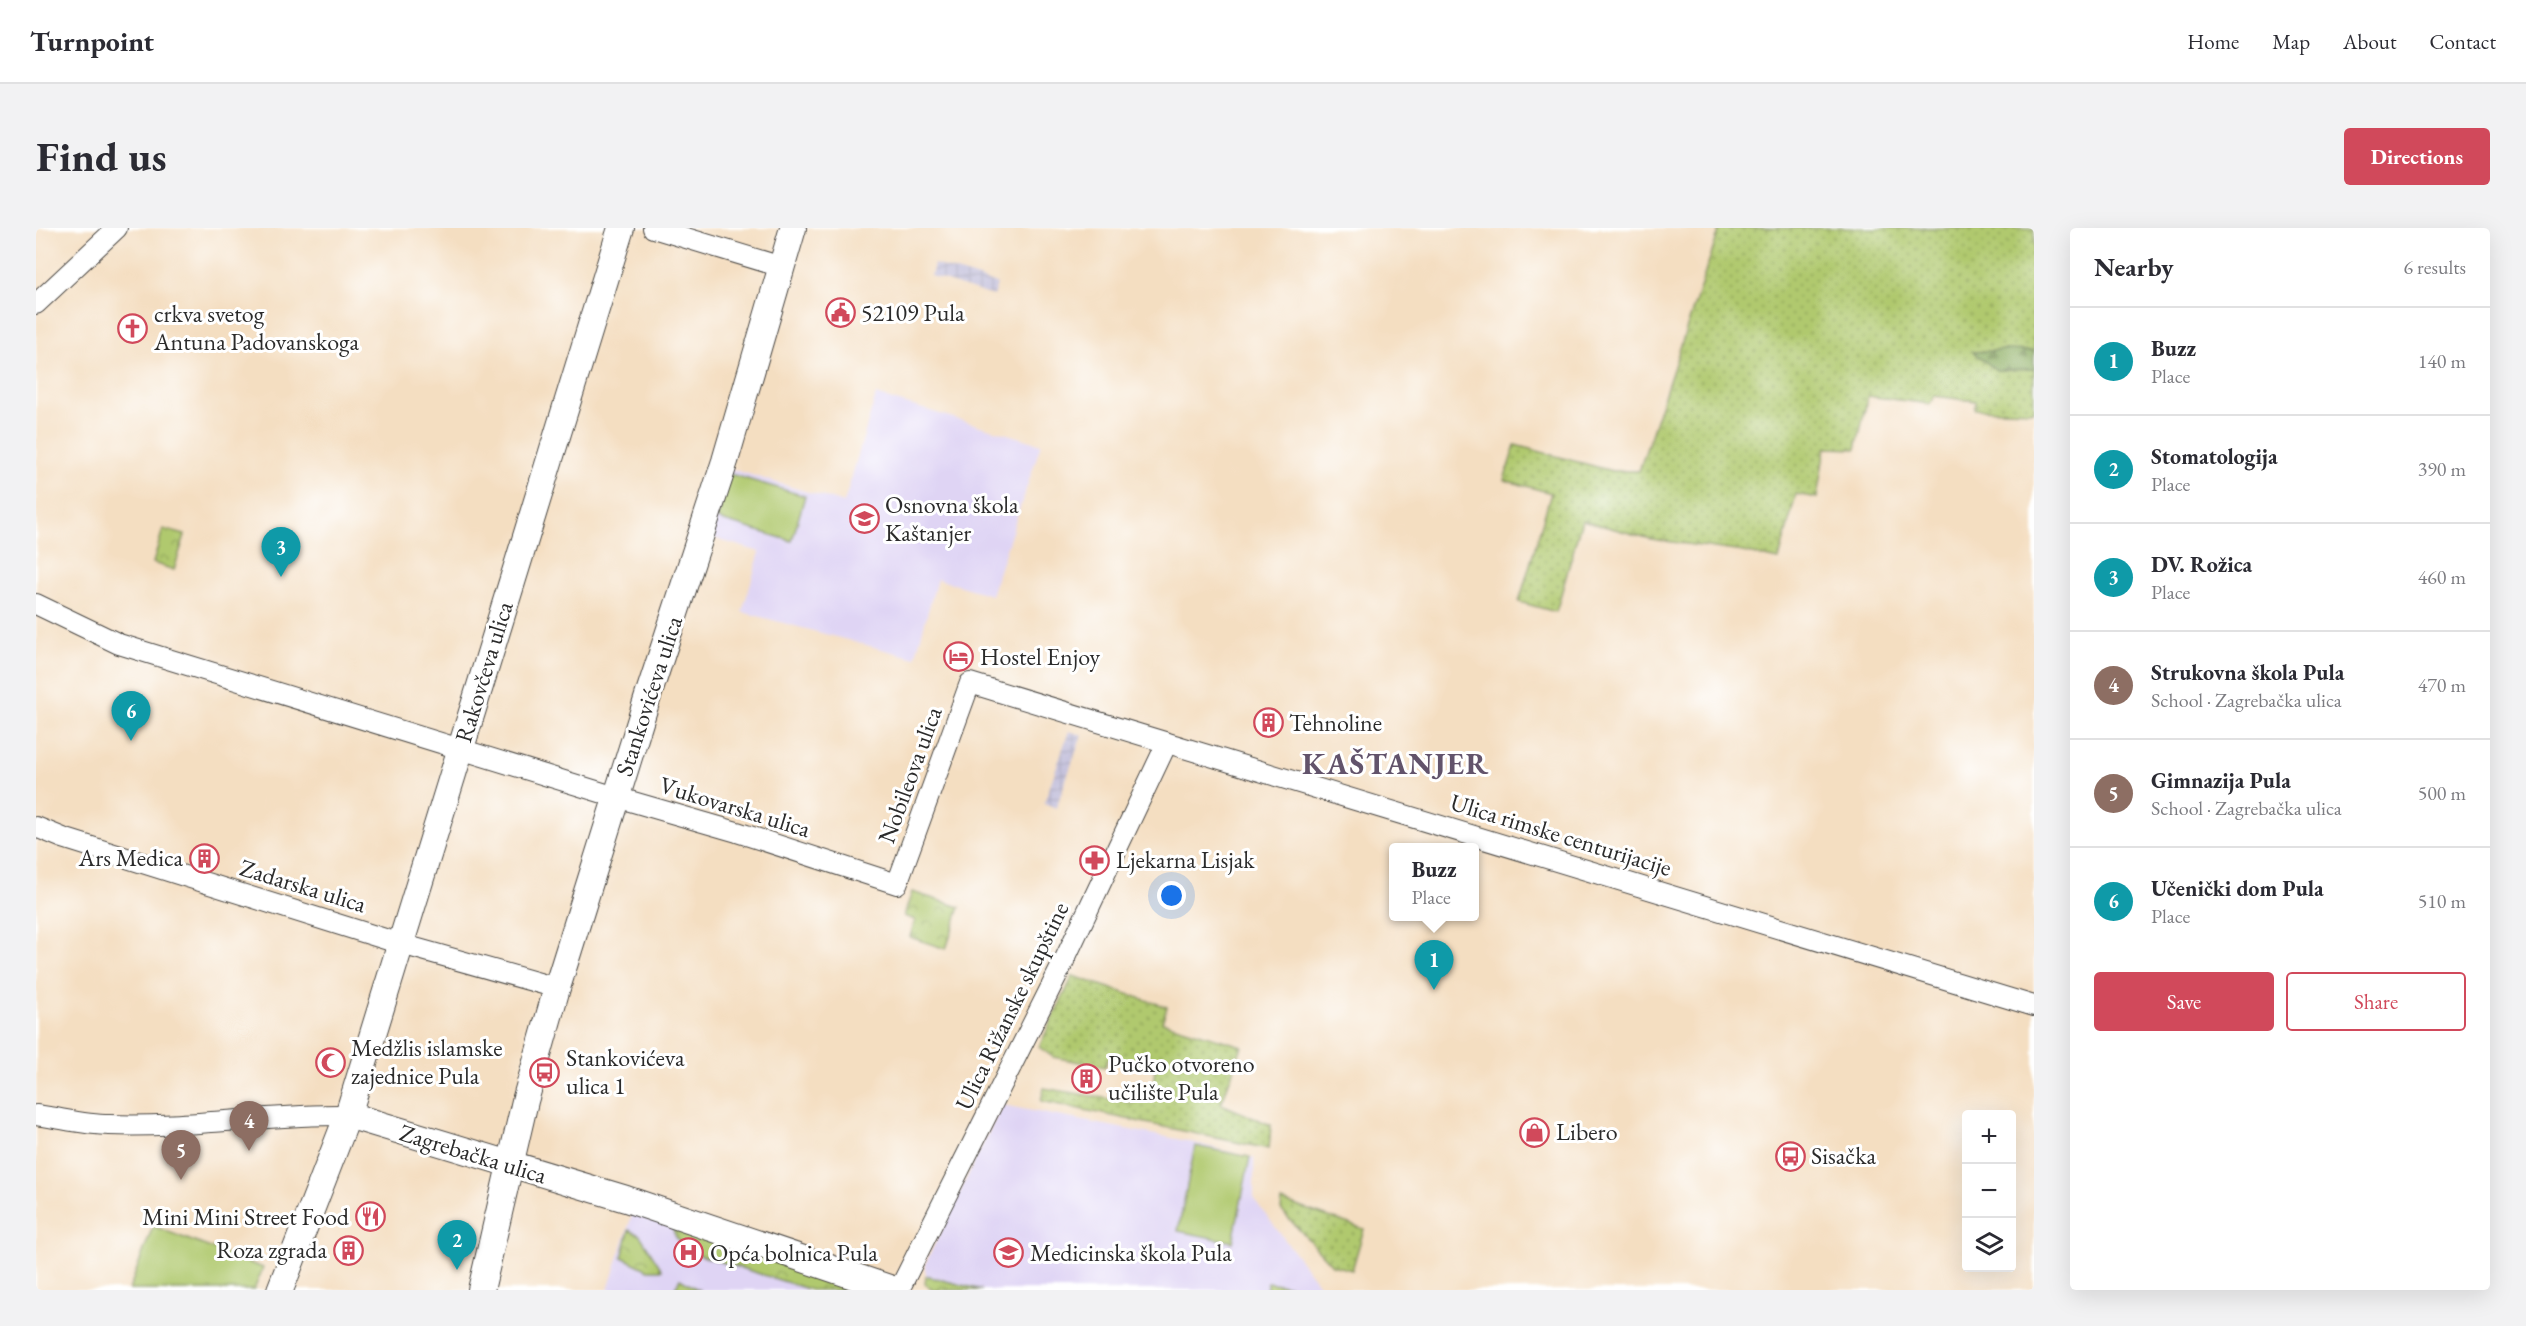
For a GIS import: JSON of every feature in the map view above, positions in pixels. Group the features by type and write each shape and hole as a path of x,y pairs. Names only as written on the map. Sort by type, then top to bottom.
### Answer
{"main road":[{"name":"Rakovčeva ulica","path":"280,1290 348,1115 621,228"},
{"name":"Stankovićeva ulica","path":"481,1290 509,1165 557,988 725,461 793,228"},
{"name":"Zagrebačka ulica","path":"348,1115 636,1202 897,1290"}],"street":[{"path":"36,304 117,228"},
{"path":"653,228 782,267"},
{"name":"Vukovarska ulica","path":"40,606 119,644 736,832 897,884"},
{"name":"Ulica rimske centurijacije","path":"970,683 2034,1006"},
{"name":"Nobileova ulica","path":"897,884 970,683"},
{"name":"Ulica Rižanske skupštine","path":"897,1290 1062,965 1167,743"},
{"name":"Zadarska ulica","path":"36,827 63,838 401,944 557,988"},
{"name":"Zagrebačka ulica","path":"36,1115 107,1125 184,1124 316,1114 348,1115"}],"shaded area":[{"path":"934,264 997,284 993,296 931,276"},
{"name":"Osnovna škola Kaštanjer","path":"876,395 1041,444 991,595 937,579 915,658 742,612 760,552 707,536 728,468 844,503"},
{"path":"1069,731 1082,735 1056,808 1044,803"},
{"path":"1002,1105 1187,1141 1254,1158 1254,1199 1323,1290 982,1290 926,1276 927,1260"},
{"name":"Opća bolnica Pula","path":"634,1209 880,1290 608,1290"}],"green space":[{"path":"1720,228 2034,228 2034,351 1974,352 1996,370 2034,369 2034,411 1975,409 1976,401 1934,396 1930,404 1868,396 1856,449 1825,448 1817,498 1796,494 1779,560 1743,552 1651,539 1582,520 1556,612 1519,602 1551,493 1504,480 1515,445 1612,471 1639,471"},
{"path":"2034,351 2034,369 1996,370 1973,352"},
{"path":"730,474 805,496 792,541 717,519"},
{"path":"163,529 185,535 174,570 153,563"},
{"path":"912,892 960,907 946,949 910,937 915,920 904,916"},
{"path":"1073,976 1167,1007 1162,1022 1242,1046 1221,1104 1271,1125 1269,1149 1041,1101 1044,1088 1134,1103 1140,1089 1153,1087 1155,1068 1108,1059 1105,1067 1053,1057 1039,1047"},
{"path":"1195,1146 1250,1157 1233,1242 1178,1231"},
{"path":"1282,1201 1364,1229 1352,1270 1332,1265 1281,1210"},
{"path":"672,1224 874,1290 811,1290 696,1254 677,1239"},
{"path":"153,1226 263,1268 254,1290 129,1290"},
{"path":"629,1230 640,1235 662,1270 648,1270 622,1257"},
{"path":"926,1276 982,1290 933,1290 925,1284"},
{"path":"680,1279 699,1290 674,1290"},
{"path":"1268,1282 1312,1290 1266,1290"}],"place":[{"name":"52109 Pula","path":"840,313"},
{"name":"crkva svetog Antuna Padovanskoga","path":"133,328"},
{"name":"Osnovna škola Kaštanjer","path":"864,519"},
{"name":"DV. Rožica","path":"281,577"},
{"name":"Hostel Enjoy","path":"959,657"},
{"name":"Tehnoline","path":"1268,723"},
{"name":"Učenički dom Pula","path":"131,741"},
{"name":"Ars Medica","path":"204,858"},
{"name":"Ljekarna Lisjak","path":"1095,860"},
{"name":"Buzz","path":"1434,990"},
{"name":"Medžlis islamske zajednice Pula","path":"330,1062"},
{"name":"Stankovićeva ulica 1","path":"545,1072"},
{"name":"Pučko otvoreno učilište Pula","path":"1087,1078"},
{"name":"Libero","path":"1535,1132"},
{"name":"Strukovna škola Pula","path":"249,1151"},
{"name":"Sisačka","path":"1790,1156"},
{"name":"Gimnazija Pula","path":"181,1180"},
{"name":"Mini Mini Street Food","path":"370,1217"},
{"name":"Roza zgrada","path":"348,1250"},
{"name":"Opća bolnica Pula","path":"689,1253"},
{"name":"Medicinska škola Pula","path":"1009,1253"},
{"name":"Stomatologija","path":"457,1270"}],"district":[{"name":"KAŠTANJER","path":"1396,764"}]}
